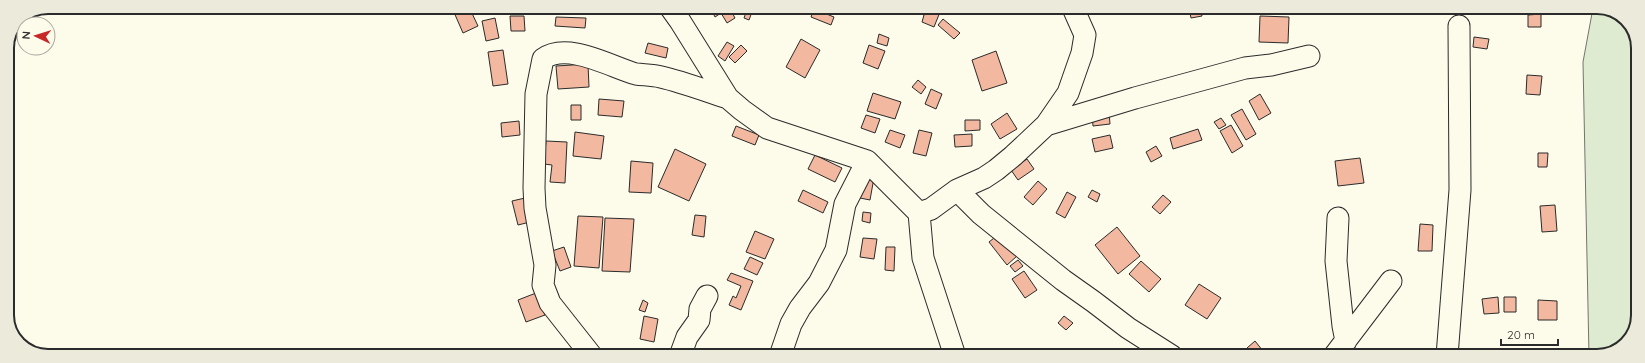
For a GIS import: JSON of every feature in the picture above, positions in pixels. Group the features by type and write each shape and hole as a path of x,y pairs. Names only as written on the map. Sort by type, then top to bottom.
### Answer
{"street":[{"path":"675,14 728,98 742,110 767,128 867,161 918,212 923,258 953,349"},
{"path":"918,212 932,209 957,190 984,178 996,170 1046,125 1068,92 1082,53 1085,36 1076,14"},
{"path":"1448,349 1460,190 1459,26"},
{"path":"586,349 550,303 543,285 544,265 535,208 534,188 536,94 543,59 549,54 559,53 577,55 604,61 622,70 660,77 728,98"},
{"path":"1046,125 1135,98 1245,68 1270,65 1309,56"},
{"path":"783,349 800,308 819,283 836,250 845,204 867,161"},
{"path":"957,190 981,214 1063,280 1128,328 1161,349"},
{"path":"1338,218 1336,261 1343,326 1340,348"},
{"path":"1340,348 1391,281"},
{"path":"683,349 687,337 699,320 700,309 707,296"}],"green space":[{"path":"1592,14 1614,18 1623,25 1631,45 1631,316 1627,332 1620,341 1610,346 1598,349 1589,349 1583,62"}],"building":[{"path":"455,14 472,14 478,26 463,33"},
{"path":"722,14 733,14 735,18 727,23"},
{"path":"746,14 751,14 749,20 744,18"},
{"path":"812,14 826,14 834,17 831,25 811,17"},
{"path":"922,14 939,14 934,27 922,22 924,15"},
{"path":"1190,14 1202,14 1202,16 1191,18"},
{"path":"1541,14 1541,27 1528,27 1528,15"},
{"path":"510,16 524,16 525,31 511,31"},
{"path":"1260,16 1289,17 1288,43 1259,42"},
{"path":"556,17 586,18 585,28 555,26"},
{"path":"495,18 499,38 486,41 482,21"},
{"path":"943,19 960,33 954,39 938,25"},
{"path":"879,34 889,38 887,46 877,43"},
{"path":"1474,37 1489,39 1487,49 1473,47"},
{"path":"801,39 820,50 805,78 786,67"},
{"path":"727,42 734,46 725,61 718,56"},
{"path":"648,43 668,48 666,58 645,53"},
{"path":"741,45 747,51 735,63 729,57"},
{"path":"869,45 885,51 878,69 863,63"},
{"path":"503,50 508,84 493,86 488,52"},
{"path":"996,51 1007,83 982,91 972,60"},
{"path":"588,64 589,87 558,89 556,66"},
{"path":"1527,75 1542,76 1540,95 1526,94"},
{"path":"918,80 926,87 921,94 912,87"},
{"path":"931,89 942,94 936,109 925,104"},
{"path":"873,93 901,102 895,119 867,111"},
{"path":"1260,94 1271,113 1259,120 1249,101"},
{"path":"599,99 624,101 622,117 598,115"},
{"path":"571,105 581,105 581,120 571,120"},
{"path":"1242,109 1256,134 1246,140 1231,115"},
{"path":"1109,112 1110,124 1093,126 1092,114"},
{"path":"1007,113 1017,129 1000,139 991,124"},
{"path":"866,115 880,119 875,133 861,128"},
{"path":"1221,118 1226,125 1219,129 1214,122"},
{"path":"965,120 980,120 980,130 965,131"},
{"path":"519,121 520,135 502,137 501,123"},
{"path":"1231,125 1243,146 1232,153 1220,131"},
{"path":"736,126 759,135 755,145 732,136"},
{"path":"1198,129 1202,140 1173,149 1170,138"},
{"path":"890,130 905,135 900,148 885,142"},
{"path":"919,130 932,133 926,156 913,153"},
{"path":"575,132 604,136 601,159 573,156"},
{"path":"972,134 972,146 955,147 954,135"},
{"path":"1110,135 1113,148 1095,152 1092,139"},
{"path":"546,141 567,142 565,183 550,182 552,165 544,164"},
{"path":"1156,146 1162,156 1151,162 1146,152"},
{"path":"675,149 706,164 689,201 658,187"},
{"path":"1538,153 1548,153 1547,167 1538,167"},
{"path":"815,155 842,168 835,182 808,169"},
{"path":"1360,158 1364,183 1338,186 1335,161"},
{"path":"1027,159 1034,169 1018,180 1011,170"},
{"path":"631,161 653,163 651,193 629,192"},
{"path":"865,170 875,172 870,200 860,198"},
{"path":"1038,181 1047,189 1033,205 1024,197"},
{"path":"803,190 828,202 823,213 798,201"},
{"path":"1092,190 1100,194 1097,202 1088,197"},
{"path":"1067,192 1076,197 1065,218 1056,213"},
{"path":"1163,195 1171,202 1160,214 1152,207"},
{"path":"525,198 530,222 518,225 512,201"},
{"path":"1555,205 1557,231 1542,232 1540,206"},
{"path":"863,212 871,213 870,223 862,221"},
{"path":"695,215 706,216 704,237 692,235"},
{"path":"578,216 603,217 599,268 574,266"},
{"path":"605,218 634,219 630,272 602,271"},
{"path":"1420,224 1433,225 1432,251 1418,251"},
{"path":"1117,227 1140,256 1118,274 1095,245"},
{"path":"755,231 774,239 765,259 746,252"},
{"path":"999,234 1017,256 1007,265 989,242"},
{"path":"863,238 877,239 874,259 860,257"},
{"path":"564,247 571,267 560,271 552,251"},
{"path":"886,247 895,247 894,271 885,270"},
{"path":"750,257 763,263 757,275 744,269"},
{"path":"1018,260 1023,266 1015,272 1010,266"},
{"path":"1141,261 1161,279 1149,292 1129,274"},
{"path":"1024,271 1037,290 1025,298 1012,279"},
{"path":"731,273 753,281 741,310 729,305 733,296 736,298 741,286 727,280"},
{"path":"1199,284 1221,298 1207,319 1185,305"},
{"path":"536,293 545,315 526,322 518,300"},
{"path":"1498,297 1499,313 1484,314 1482,299"},
{"path":"1504,297 1516,297 1516,312 1504,312"},
{"path":"643,300 648,303 645,312 639,310"},
{"path":"1538,300 1557,301 1557,320 1538,320"},
{"path":"644,316 658,319 654,342 640,339"},
{"path":"1064,316 1073,323 1066,330 1058,323"},
{"path":"1255,341 1261,349 1248,349 1247,348"}]}
